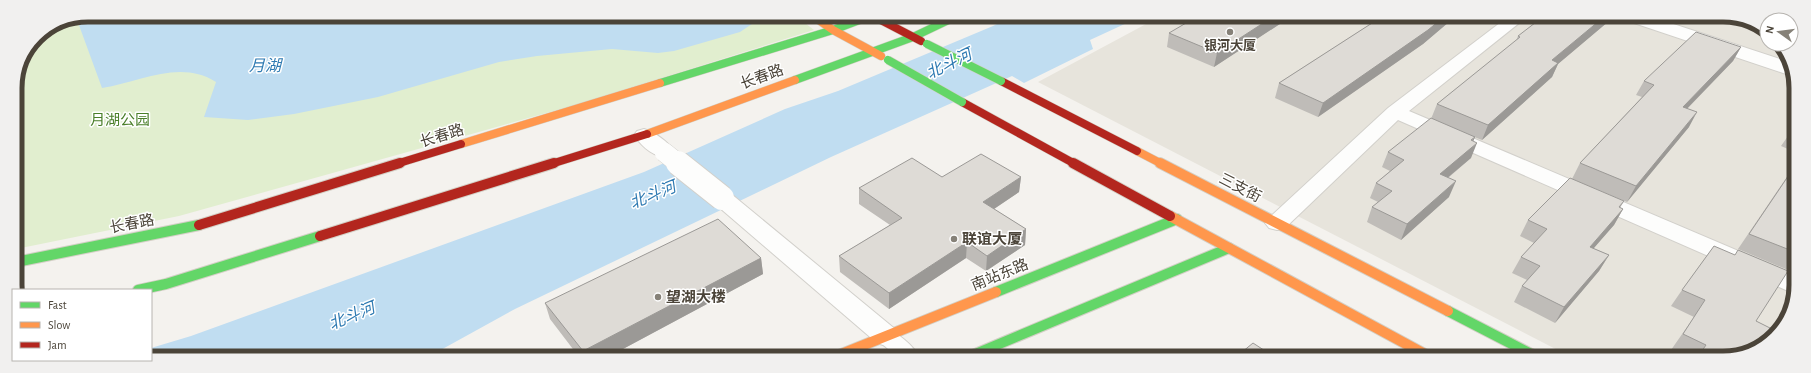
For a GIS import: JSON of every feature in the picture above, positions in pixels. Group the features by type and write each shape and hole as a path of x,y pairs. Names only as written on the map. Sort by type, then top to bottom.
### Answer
{"main road":[{"path":"822,22 833,30 962,102 1419,351"},
{"name":"长春路","path":"22,261 204,224 833,30 855,22"},
{"name":"三支街","path":"883,22 1001,81 1525,351"},
{"name":"长春路","path":"143,289 166,284 644,135 874,52 913,37 944,22"},
{"name":"南站东路","path":"849,351 1177,220"},
{"path":"982,351 1229,248"}],"street":[{"path":"1277,223 1395,112 1512,22"},
{"path":"1649,22 1786,68"},
{"path":"1395,112 1789,282"},
{"path":"644,135 722,198 886,336"}],"lane":[{"path":"886,336 902,351"}],"shaded area":[{"path":"1150,22 1723,22 1740,24 1756,31 1759,33 1759,52 1778,52 1786,67 1788,75 1789,285 1786,306 1780,318 1767,335 1748,346 1736,350 1559,351 1038,82"}],"green space":[{"name":"月湖公园","path":"88,22 804,22 814,30 575,105 179,216 22,248 23,75 33,51 41,41 51,33 75,23"}],"water":[{"name":"月湖","path":"751,22 752,24 740,32 674,51 658,53 612,49 537,56 499,62 378,97 294,114 248,120 204,117 216,82 202,75 188,72 174,72 145,77 102,88 78,23"},
{"name":"北斗河","path":"1001,22 1129,22 1090,40 1093,49 1024,83 1012,76 831,157 515,309 439,351 152,351 152,348 191,336 644,172 785,109 838,91"}],"building":[{"path":"1188,22 1265,22 1217,53 1169,33"},
{"path":"1374,22 1438,22 1323,103 1279,83"},
{"path":"1536,22 1598,22 1552,60 1558,63 1488,125 1437,104 1520,37 1518,36"},
{"path":"1696,32 1741,47 1683,107 1697,112 1636,186 1580,163 1654,85 1644,81"},
{"path":"1431,118 1475,137 1471,140 1477,143 1440,174 1456,181 1407,224 1372,207 1392,191 1376,183 1404,160 1388,152"},
{"name":"联谊大厦","path":"981,154 1021,177 983,202 1026,229 987,256 967,242 889,293 839,256 902,218 859,188 912,158 942,177"},
{"path":"1789,175 1789,250 1749,234"},
{"path":"1570,178 1624,201 1619,207 1623,209 1590,247 1609,255 1564,307 1522,286 1540,266 1521,257 1547,229 1528,220"},
{"name":"望湖大楼","path":"718,219 761,258 583,351 545,303"},
{"path":"1714,246 1735,255 1738,250 1788,271 1756,321 1772,329 1767,335 1756,342 1736,350 1702,351 1706,345 1683,334 1705,300 1682,290"},
{"path":"1253,343 1265,351 1243,351"}],"traffic: fast":[{"path":"660,83 833,30 854,22"},
{"path":"795,80 913,37 944,22"},
{"path":"927,44 1001,81"},
{"path":"888,60 962,102"},
{"path":"996,292 1177,219"},
{"path":"22,261 199,225"},
{"path":"143,289 166,284 320,236"},
{"path":"982,351 1229,248"},
{"path":"1448,311 1525,351"}],"traffic: slow":[{"path":"822,22 833,30 881,56"},
{"path":"647,134 795,80"},
{"path":"461,144 660,83"},
{"path":"1137,151 1448,311"},
{"path":"1170,216 1419,351"},
{"path":"849,351 996,292"}],"traffic: jam":[{"path":"885,22 921,41"},
{"path":"1001,81 1137,151"},
{"path":"962,102 1170,216"},
{"path":"320,236 647,134"},
{"path":"199,225 461,144"}],"place":[{"name":"银河大厦","path":"1230,32"},
{"name":"联谊大厦","path":"954,239"},
{"name":"望湖大楼","path":"658,297"}]}
